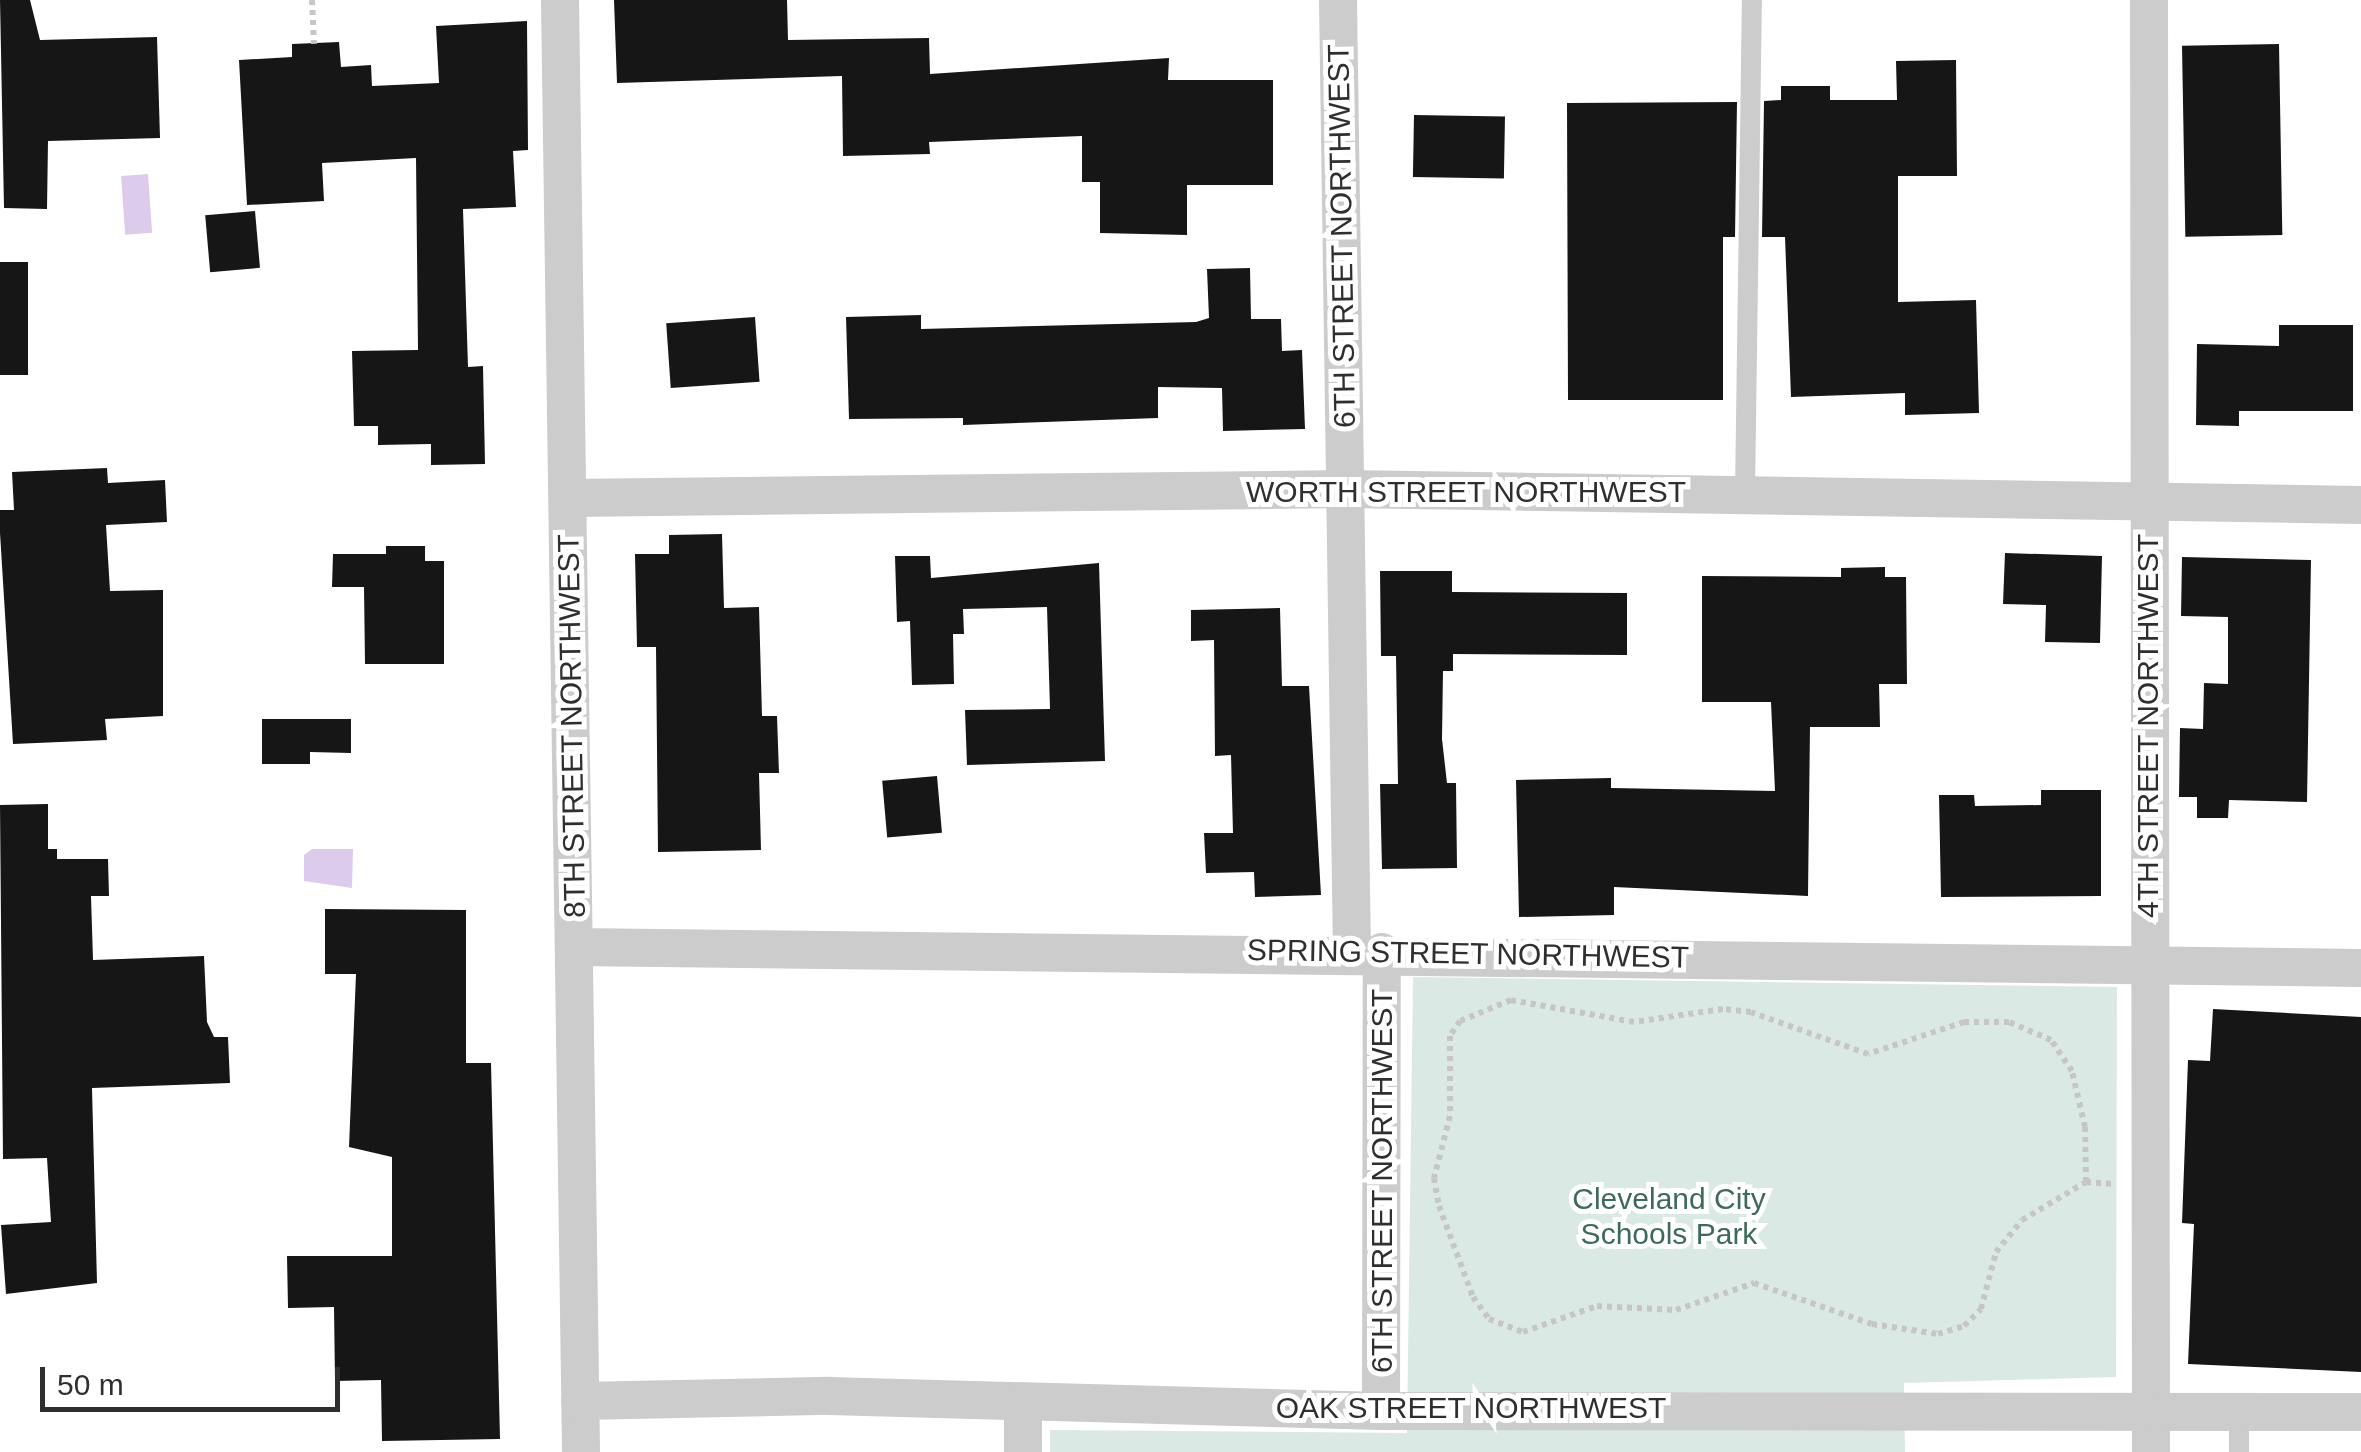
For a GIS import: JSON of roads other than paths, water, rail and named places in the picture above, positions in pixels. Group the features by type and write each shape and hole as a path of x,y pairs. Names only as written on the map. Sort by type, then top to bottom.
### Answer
{"street":[{"name":"8TH STREET NORTHWEST","path":"560,0 581,1452"},
{"name":"6TH STREET NORTHWEST","path":"1338,0 1346,490 1382,1410"},
{"name":"4TH STREET NORTHWEST","path":"2150,0 2147,966 2151,1452"},
{"name":"WORTH STREET NORTHWEST","path":"570,498 1346,490 2361,505"},
{"name":"SPRING STREET NORTHWEST","path":"574,948 1367,952 2361,968"},
{"name":"OAK STREET NORTHWEST","path":"580,1401 829,1396 1023,1406 1382,1410 2361,1412"},
{"path":"1023,1406 1023,1452"}],"lane":[{"path":"1745,494 1752,0"},
{"path":"2239,1452 2240,1410"}],"park label":[{"name":"Cleveland City Schools Park","path":"1669,1216"}]}
